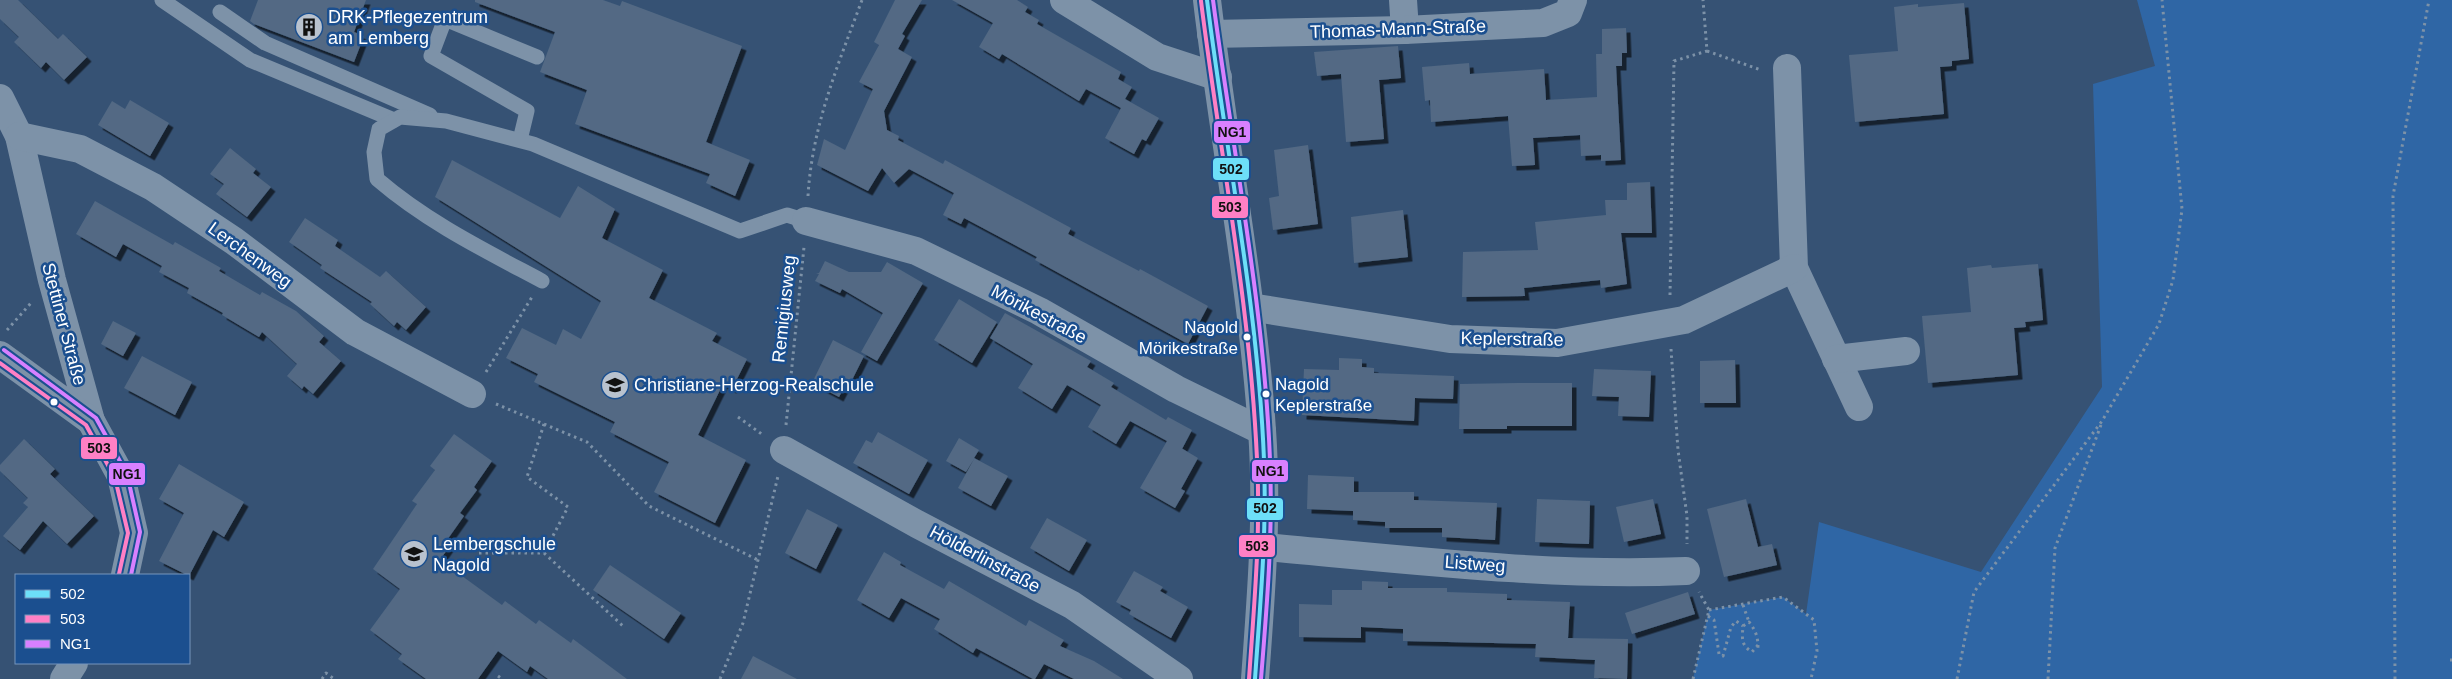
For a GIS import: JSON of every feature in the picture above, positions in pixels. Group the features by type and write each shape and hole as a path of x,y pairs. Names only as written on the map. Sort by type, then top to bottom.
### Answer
{"street":[{"path":"1064,0 1157,57 1218,78"},
{"path":"1207,0 1250,307 1262,431 1264,546 1255,679"},
{"path":"1403,0 1405,30"},
{"name":"Thomas-Mann-Straße","path":"1211,34 1405,30 1542,23 1568,13 1573,0"},
{"path":"1787,74 1794,268 1859,407"},
{"name":"Stettiner Straße","path":"0,98 19,136 52,280 91,421 121,476 134,533 125,574"},
{"name":"Lerchenweg","path":"19,136 80,149 153,187 234,241 355,332 472,394"},
{"name":"Mörikestraße","path":"806,220 916,251 1039,311 1176,389 1262,431"},
{"name":"Keplerstraße","path":"1250,307 1450,339 1557,343 1669,321 1684,320 1794,268"},
{"path":"1836,359 1906,351"},
{"path":"0,356 91,421"},
{"name":"Hölderlinstraße","path":"784,450 917,524 1072,605 1179,679"},
{"name":"Listweg","path":"1264,546 1426,561 1691,578"},
{"path":"64,679 73,664"}],"lane":[{"path":"162,0 250,60 394,120"},
{"path":"220,12 265,43 442,121"},
{"path":"520,140 527,111 431,56 445,19 537,57"},
{"path":"542,281 451,233 406,204 377,179 374,152 379,129 400,117 442,121 520,140 740,231 787,215 806,220"}],"path":[{"name":"Remigiusweg","path":"720,679 743,623 784,450 810,162 822,110 862,0"},
{"path":"1703,0 1707,51"},
{"path":"1957,679 1974,592 2102,421 2159,324 2173,280 2182,209 2162,0"},
{"path":"2395,679 2393,196 2428,0"},
{"path":"1693,679 1709,610 1691,578 1688,516 1678,450 1669,321 1674,62 1707,51 1787,74"},
{"path":"0,338 52,280"},
{"path":"542,281 472,394 587,442 650,506 758,560"},
{"path":"2048,679 2056,548 2102,421"},
{"path":"544,424 527,477 568,507 544,553"},
{"path":"479,553 544,553 623,626"},
{"path":"1709,610 1783,597 1814,620 1817,651 1811,679"},
{"path":"1743,605 1749,622 1756,631 1758,647 1752,652 1744,647 1742,640 1743,626"},
{"path":"1708,616 1714,620 1716,641 1720,654 1723,656 1731,627 1736,620 1743,626"},
{"path":"1743,626 1749,622"},
{"path":"322,679 326,673 334,679"},
{"path":"498,676 502,679"}],"shaded area":[{"path":"2137,0 2452,0 2452,679 1693,679 1709,610 1783,597 1806,614 1819,522 1981,572 2102,387 2093,84 2155,66"}],"building":[{"path":"0,0 18,0 58,39 63,34 87,57 64,80 46,62 41,68 14,42 19,37 0,19"},
{"name":"DRK-Pflegezentrum am Lemberg","path":"258,0 366,0 354,32 364,36 354,62 254,24 250,21"},
{"path":"475,0 603,0 620,6 622,1 742,46 706,142 750,160 735,196 706,183 710,174 575,124 587,90 540,72 555,32 475,2"},
{"path":"895,0 922,0 902,34 905,36 898,49 912,57 884,111 887,130 899,136 898,140 943,164 945,160 1071,228 1068,234 1139,271 1140,269 1208,306 1188,344 1035,260 1037,257 964,218 961,224 943,215 954,193 909,169 894,183 882,168 868,191 817,165 824,139 845,150 873,89 859,82 879,45 874,42"},
{"path":"952,0 1017,0 1028,7 1025,12 1039,20 1037,24 1121,72 1118,79 1132,87 1125,99 1159,118 1146,141 1142,139 1134,154 1105,138 1121,108 1086,89 1079,101 1002,54 999,59 979,47 993,23"},
{"path":"1964,3 1969,59 1952,61 1952,66 1940,67 1944,114 1855,122 1849,55 1898,51 1894,7 1918,4 1918,7"},
{"path":"1626,28 1627,53 1622,53 1622,66 1616,66 1621,160 1601,161 1601,155 1581,156 1580,135 1533,138 1535,165 1512,166 1508,116 1431,122 1430,100 1425,101 1422,67 1469,63 1470,74 1544,69 1546,100 1597,97 1596,54 1602,54 1602,29"},
{"path":"1398,46 1401,78 1379,80 1384,139 1346,142 1341,74 1317,76 1314,52"},
{"path":"130,100 169,123 150,156 98,125 112,101 125,109"},
{"path":"1308,145 1318,224 1273,230 1269,198 1279,196 1274,150"},
{"path":"230,148 256,169 253,173 271,187 247,217 216,194 224,184 210,174"},
{"name":"Christiane-Herzog-Realschule","path":"452,160 560,218 578,186 615,209 602,238 663,270 649,298 717,333 712,341 747,359 732,389 723,384 698,435 746,460 715,523 654,492 669,462 610,432 615,422 534,382 538,374 506,358 522,328 556,345 563,329 581,339 601,301 435,197"},
{"path":"1650,182 1652,233 1621,233 1627,284 1601,288 1600,280 1524,288 1525,296 1462,297 1463,252 1538,250 1535,222 1606,215 1605,200 1627,200 1627,183"},
{"path":"95,201 173,245 175,242 221,268 219,271 260,295 262,292 296,311 324,336 319,342 341,361 313,394 304,386 302,389 287,376 297,364 262,332 259,337 222,315 223,313 187,293 189,288 159,272 162,266 123,244 116,257 76,234"},
{"path":"1403,210 1408,257 1354,263 1351,217"},
{"path":"305,218 338,240 335,246 380,277 386,271 426,307 406,330 397,322 394,326 370,304 372,302 320,268 322,265 289,242"},
{"path":"825,261 849,272 881,272 887,262 923,283 877,361 861,352 883,313 842,289 840,293 815,281 819,274 816,273 819,273"},
{"path":"2038,264 2043,320 2025,322 2026,327 2014,328 2018,375 1928,383 1922,316 1971,312 1967,268 1991,265 1992,268"},
{"path":"959,299 997,322 972,363 934,340"},
{"path":"1005,313 1091,361 1087,367 1114,383 1111,387 1166,420 1168,417 1192,430 1182,449 1198,458 1181,489 1185,491 1175,508 1140,488 1167,441 1130,421 1116,444 1088,427 1101,405 1067,385 1052,409 1018,388 1033,364 990,338"},
{"path":"113,321 136,333 123,356 101,344"},
{"path":"833,340 864,356 850,384 847,382 839,397 812,383"},
{"path":"142,356 192,382 175,415 124,388"},
{"path":"1339,358 1362,359 1362,367 1374,368 1374,373 1454,376 1453,399 1415,398 1414,421 1302,415 1304,369 1339,370"},
{"path":"1735,360 1736,403 1700,403 1700,361"},
{"path":"1594,369 1651,371 1649,417 1618,416 1619,397 1592,396"},
{"path":"1572,383 1572,426 1507,426 1507,429 1459,429 1460,384"},
{"path":"878,432 928,460 909,494 853,463 866,440 872,443"},
{"name":"Lembergschule Nagold","path":"454,434 492,461 474,487 477,490 460,513 464,516 447,540 451,544 440,560 502,605 505,601 536,624 539,620 571,643 573,639 627,679 548,679 530,666 527,672 498,651 478,679 426,679 398,659 402,654 370,630 400,589 373,569 417,504 412,501 435,470 430,466"},
{"path":"959,438 979,450 974,458 1008,476 991,506 958,488 974,459 966,472 946,461"},
{"path":"24,439 55,469 50,474 94,516 67,544 43,521 20,550 3,536 28,507 23,503 28,498 0,471 0,465"},
{"path":"179,464 244,502 224,537 213,530 190,574 185,574 159,561 184,513 159,499"},
{"path":"1308,475 1354,477 1354,492 1414,492 1414,500 1497,503 1495,540 1442,537 1442,528 1385,528 1385,522 1353,520 1353,511 1307,509"},
{"path":"1537,499 1590,501 1589,544 1535,542"},
{"path":"1653,499 1661,534 1624,542 1616,507"},
{"path":"1746,499 1758,547 1772,544 1777,565 1724,577 1707,509"},
{"path":"807,509 838,525 816,569 785,553"},
{"path":"1047,518 1087,540 1069,571 1030,548"},
{"path":"884,552 901,562 900,565 944,589 949,581 1026,626 1029,620 1064,640 1060,646 1094,661 1123,679 1074,679 1044,664 1035,679 1033,679 976,648 973,653 934,629 940,619 901,598 889,618 857,600"},
{"path":"610,565 681,613 664,639 593,590"},
{"path":"1134,571 1163,587 1160,591 1188,607 1171,638 1129,614 1131,610 1116,602"},
{"path":"1362,581 1388,582 1388,588 1447,588 1447,592 1507,594 1507,600 1570,602 1568,638 1628,639 1627,679 1594,678 1595,660 1535,657 1536,644 1403,641 1403,629 1361,627 1361,638 1299,637 1299,604 1332,605 1332,590 1362,590"},
{"path":"1688,592 1695,614 1632,634 1625,613"},
{"path":"753,656 797,679 741,679"}],"transit line":[{"name":"502","path":"1207,0 1248,287 1261,402 1265,515 1255,679"},
{"name":"NG1","path":"1213,0 1255,287 1267,402 1271,515 1261,679"},
{"name":"503","path":"1201,1 1234,229 1253,401 1258,514 1249,679"},
{"name":"NG1","path":"4,350 96,418 127,474 140,532 131,574"},
{"name":"503","path":"0,363 86,425 115,478 128,533 119,574"}],"place":[{"name":"DRK-Pflegezentrum am Lemberg","path":"309,27"},
{"name":"Nagold Mörikestraße","path":"1247,337"},
{"name":"Christiane-Herzog-Realschule","path":"615,385"},
{"name":"Nagold Keplerstraße","path":"1266,394"},
{"name":"Lembergschule Nagold","path":"414,554"}]}
